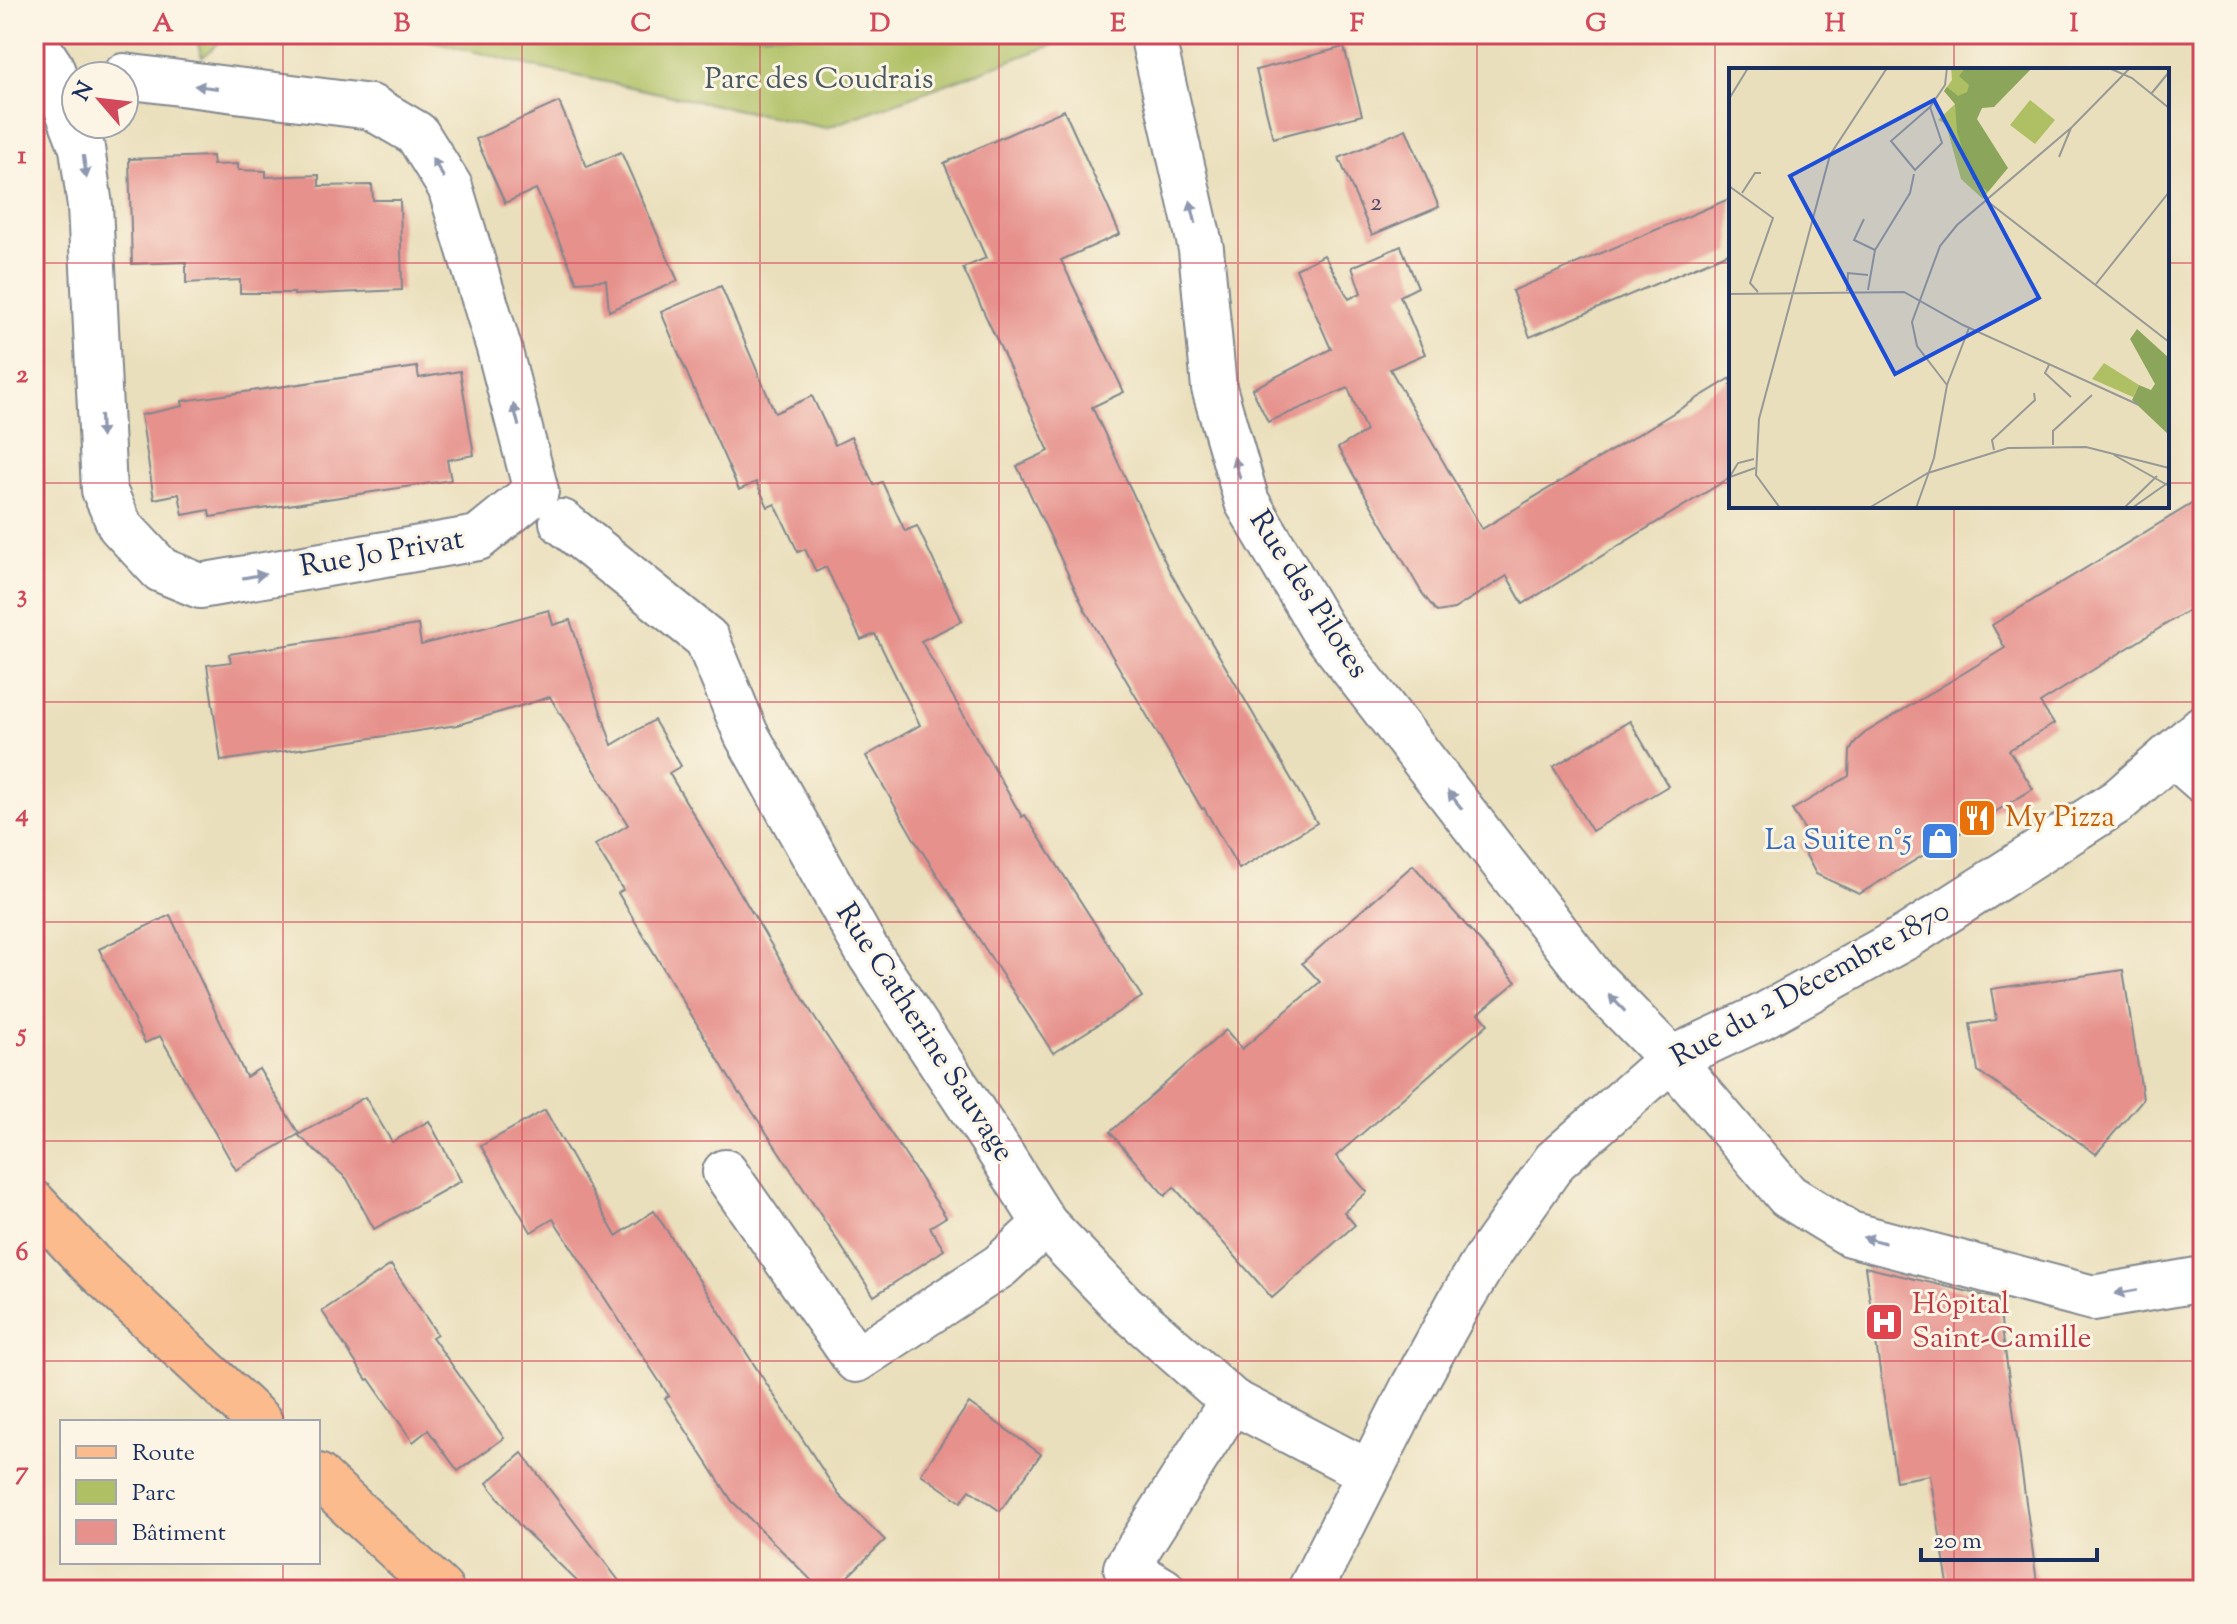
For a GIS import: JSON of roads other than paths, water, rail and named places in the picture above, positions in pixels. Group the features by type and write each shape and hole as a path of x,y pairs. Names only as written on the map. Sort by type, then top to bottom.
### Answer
{"main road":[{"path":"34,1203 90,1263 258,1420"},
{"path":"320,1478 441,1590"}],"street":[{"name":"Rue des Pilotes","path":"1152,34 1201,249 1214,388 1247,502 1322,629 1593,979 1671,1059 1788,1196 1850,1234 2093,1298 2203,1279"},
{"name":"Rue Jo Privat","path":"42,54 60,96"},
{"name":"Rue Jo Privat","path":"42,54 64,60"},
{"name":"Rue Jo Privat","path":"79,140 90,206 104,490 120,526 161,570 200,586 478,538 536,491 499,348 450,187 417,134 371,107 140,78"},
{"name":"Rue Catherine Sauvage","path":"562,522 707,639 746,734 866,949 1045,1224 1124,1306 1232,1401 1368,1472"},
{"name":"Rue du 2 Décembre 1870","path":"1310,1590 1368,1472 1459,1303 1487,1257 1555,1161 1671,1059 1761,1017 1908,936 2193,754"},
{"path":"725,1172 856,1360 1000,1266 1045,1224"},
{"path":"1144,1579 1232,1401"}],"place":[{"name":"My Pizza","path":"1977,818"},
{"name":"La Suite n°5","path":"1940,841"},
{"name":"Hôpital Saint-Camille","path":"1884,1322"}],"park label":[{"name":"Parc des Coudrais","path":"819,80"}]}
